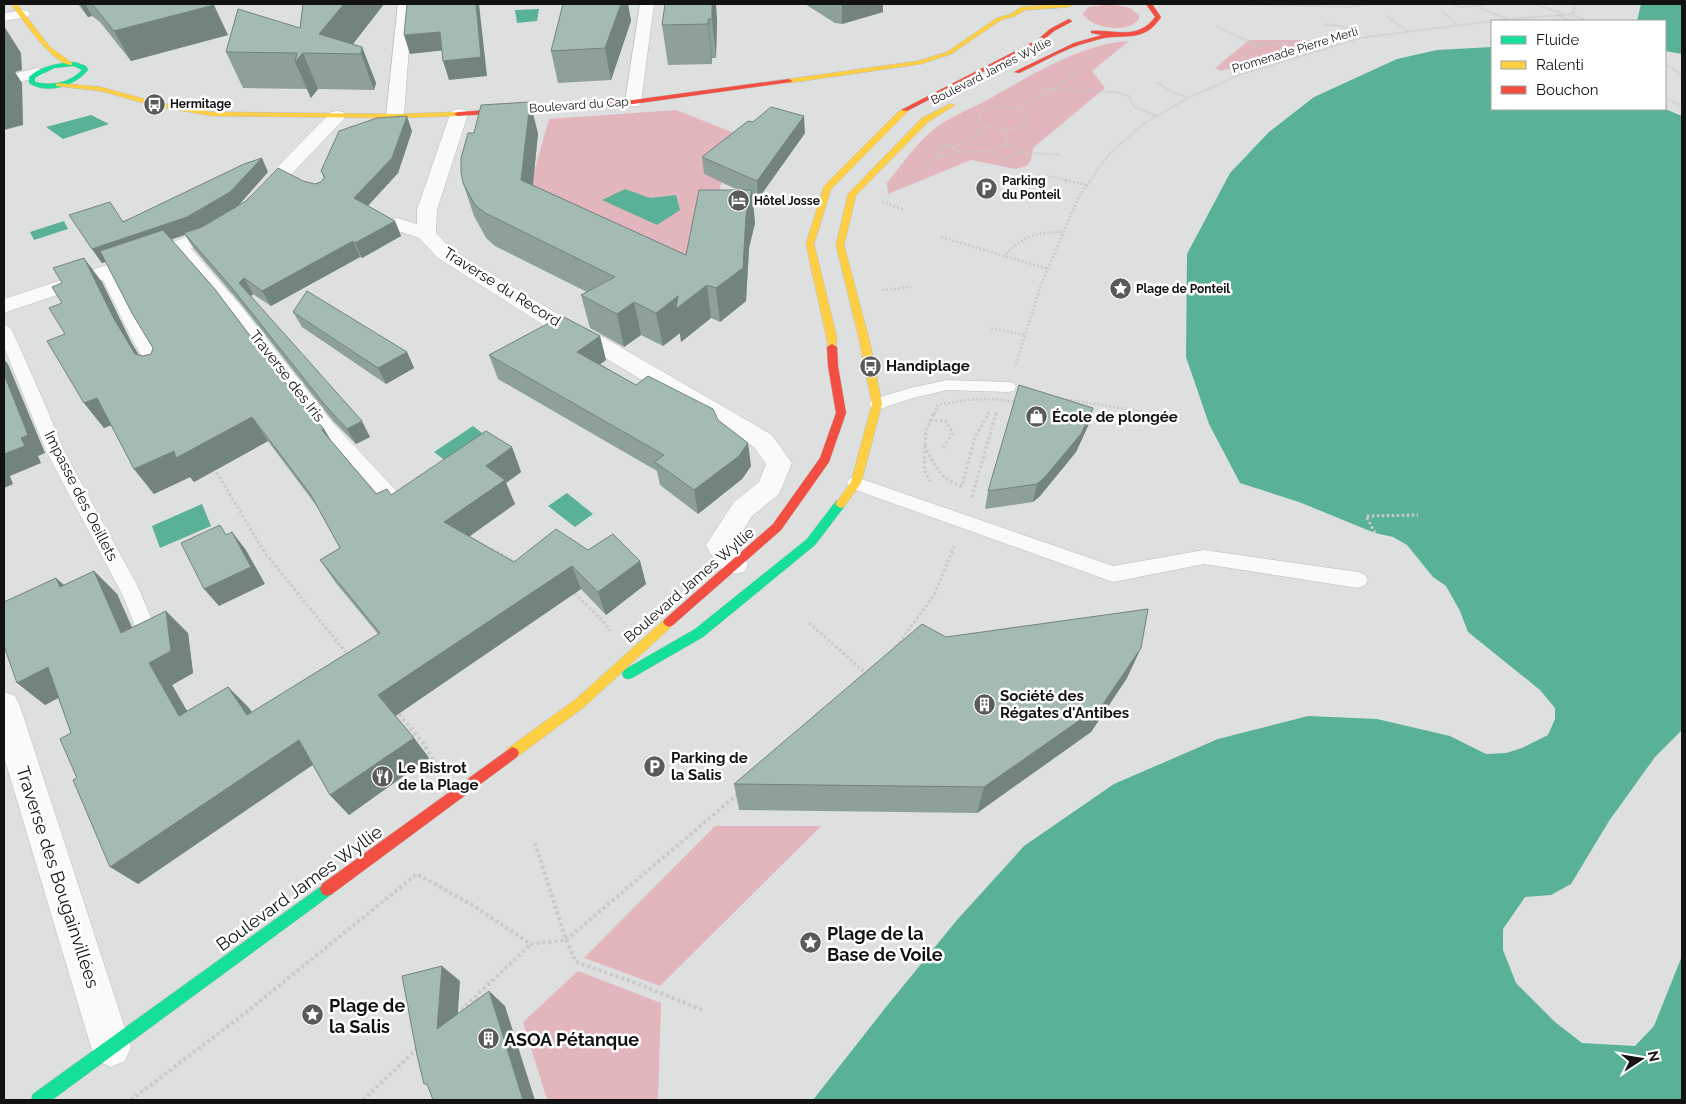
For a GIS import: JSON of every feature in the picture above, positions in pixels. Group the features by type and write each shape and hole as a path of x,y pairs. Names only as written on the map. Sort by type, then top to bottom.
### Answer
{"street":[{"path":"395,116 404,4"},
{"path":"633,102 647,4"},
{"path":"1069,4 1065,10 1065,15 1069,21"},
{"name":"Boulevard du Cap","path":"1041,16 1069,4"},
{"path":"1111,34 1133,34 1151,29 1158,17 1152,8 1142,4"},
{"name":"Boulevard du Cap","path":"37,75 42,86 58,84 102,89 154,104 212,114 395,116 459,114 633,102 919,63 949,53 999,19 1014,14 1023,8 1041,16 1069,21 1085,30 1111,34"},
{"path":"4,17 18,9 55,55 70,64 84,67 85,70 74,80 58,84"},
{"name":"Boulevard James Wyllie","path":"39,1100 580,703 699,633 811,542 846,488 877,404 865,342 827,188 900,113 1039,40 1041,16"},
{"name":"Boulevard James Wyllie","path":"994,84 1076,44 1111,34"},
{"path":"37,75 48,48"},
{"path":"4,86 70,64"},
{"path":"4,81 37,75"},
{"name":"Boulevard du Cap","path":"80,76 102,89"},
{"name":"Boulevard James Wyllie","path":"580,703 777,527 824,469 825,459 840,413 833,366 840,339 810,244 852,194 925,120 959,102"},
{"path":"396,224 426,234 427,210 459,114"},
{"path":"4,306 203,238 242,213 290,176 337,116"},
{"path":"870,144 895,150"},
{"name":"Traverse du Record","path":"426,234 445,254 553,321 603,347 764,441 779,463 770,488 743,509 720,545 734,564"},
{"path":"840,339 865,342"},
{"name":"Traverse des Bougainvillées","path":"4,706 111,1047"}],"lane":[{"name":"Traverse des Iris","path":"182,246 235,308 326,426 397,503"},
{"path":"106,272 141,341 161,374"},
{"name":"Impasse des Oeillets","path":"4,330 39,409 55,451 130,593 148,634"},
{"path":"877,404 910,393 947,385 1008,387"},
{"path":"846,488 964,521 1113,574 1204,557 1358,580"}],"path":[{"path":"1223,4 1351,7 1368,4"},
{"path":"1450,4 1461,7 1498,4"},
{"path":"1534,4 1566,14"},
{"path":"1576,4 1572,14 1584,20"},
{"path":"1475,6 1509,19"},
{"path":"1442,11 1458,25"},
{"name":"Promenade Pierre Merli","path":"1500,20 1572,14"},
{"path":"1558,15 1567,20"},
{"path":"1387,16 1408,31"},
{"name":"Promenade Pierre Merli","path":"1000,402 1008,387 1048,269 1078,196 1108,154 1146,122 1188,98 1239,75 1360,38 1491,21"},
{"path":"1325,24 1345,27 1360,38"},
{"path":"1217,28 1256,45 1297,43"},
{"path":"1239,75 1229,68 1256,45"},
{"path":"1666,65 1682,73"},
{"path":"1018,109 1085,70"},
{"path":"1156,82 1172,92 1188,98"},
{"path":"994,84 1011,89 1006,106"},
{"path":"1036,89 1115,92 1128,96 1134,107 1157,116"},
{"path":"1666,98 1682,106"},
{"path":"1006,106 1018,109 1024,113 1027,121 1019,127 1006,130 988,126 980,120 980,112 990,107 1006,106"},
{"path":"940,155 936,152 938,147 944,145 954,147 988,126"},
{"path":"1006,130 1006,145"},
{"path":"908,175 940,155 950,156 956,152 993,151 998,146 1006,145 1016,148 1018,152 1062,155"},
{"path":"954,147 956,152"},
{"path":"993,151 997,155 1005,157 1015,156 1018,152"},
{"path":"1045,175 1086,185"},
{"path":"878,201 903,209"},
{"path":"1003,257 1014,244 1038,232 1064,232"},
{"path":"656,251 675,236"},
{"path":"941,238 1048,269"},
{"path":"877,291 911,288"},
{"path":"991,328 1025,335"},
{"path":"1008,387 1067,400 1180,418"},
{"path":"931,482 924,470 926,430 938,405 972,397 998,398 1019,402"},
{"path":"925,444 939,475 954,484 962,486 974,439 984,418 1000,402"},
{"path":"894,649 934,595 964,521 1000,402"},
{"path":"930,421 946,421 953,433 943,448"},
{"path":"212,464 265,553 351,658"},
{"path":"1375,533 1366,516 1418,515"},
{"path":"489,549 525,565"},
{"path":"569,588 603,621 628,659"},
{"path":"809,623 870,676"},
{"path":"862,683 876,670"},
{"path":"394,709 423,743"},
{"path":"457,1014 531,944 566,940 739,792"},
{"path":"535,843 566,940 576,962 702,1010"},
{"path":"131,1100 251,1008 417,874 472,906 531,944"},
{"path":"363,1100 424,1042"}],"shaded area":[{"path":"1112,4 1130,8 1139,15 1139,19 1127,27 1110,28 1094,23 1083,14 1088,7"},
{"path":"1641,4 1682,4 1682,54 1666,51 1666,20 1637,20"},
{"path":"539,9 537,21 517,23 515,10"},
{"path":"1249,40 1322,40 1221,71 1215,68"},
{"path":"1129,41 1092,71 1105,88 1033,148 1031,160 1027,166 1016,169 971,160 888,194 887,183 917,146 943,122 1036,72 1073,55 1111,43"},
{"path":"1491,47 1491,110 1666,109 1682,116 1682,730 1655,757 1609,821 1571,884 1551,895 1525,897 1503,929 1503,950 1516,983 1555,1022 1582,1043 1635,1046 1654,1026 1682,956 1682,1100 813,1100 957,920 1024,846 1114,784 1218,739 1308,716 1377,719 1450,736 1486,754 1506,753 1522,748 1548,735 1555,719 1555,708 1540,690 1468,632 1460,611 1446,586 1433,577 1407,545 1393,537 1375,533 1299,502 1240,483 1209,424 1186,357 1187,254 1230,173 1269,132 1314,97 1397,59 1437,50"},
{"path":"676,110 747,138 703,174 722,180 700,274 544,220 531,183 549,119"},
{"path":"91,115 109,124 63,139 46,127"},
{"path":"625,189 650,198 676,195 680,210 657,225 602,200"},
{"path":"64,221 68,229 34,240 30,232"},
{"path":"473,426 486,436 447,462 434,452"},
{"path":"567,493 593,514 575,527 548,506"},
{"path":"202,504 211,526 160,548 152,526"},
{"path":"715,826 821,826 660,986 584,958"},
{"path":"578,971 661,1003 658,1100 547,1100 523,1022"}],"building":[{"path":"92,4 209,4 214,5 114,31"},
{"path":"303,4 344,4 319,34 362,47 361,54 303,53 295,62 297,53 226,52 238,9 300,28"},
{"path":"407,4 476,4 481,57 443,61 440,32 404,35"},
{"path":"563,4 621,4 605,48 551,51"},
{"path":"665,4 712,4 712,19 708,19 708,24 662,25"},
{"path":"530,102 521,180 686,255 699,190 752,190 746,215 743,268 716,288 707,285 676,309 678,296 656,313 634,302 617,314 581,295 615,277 485,213 475,205 463,183 461,158 468,133 474,133 481,105"},
{"path":"771,107 804,116 757,181 702,157 748,121 753,122"},
{"path":"407,116 392,158 354,198 395,221 355,243 353,241 262,291 244,278 239,283 362,421 347,429 325,405 232,288 184,233 202,227 246,201 278,168 303,181 315,184 321,182 325,177 321,171 339,131 377,118"},
{"path":"262,158 230,192 187,217 92,249 69,215 110,202 123,222 244,164"},
{"path":"163,230 214,288 304,407 324,429 322,430 376,494 387,489 391,495 486,431 512,447 486,466 505,480 444,522 514,562 556,529 588,550 613,534 640,561 598,592 572,566 378,695 414,738 330,795 299,740 110,867 73,780 77,778 60,739 71,733 48,667 17,683 4,646 4,602 56,578 60,587 94,571 121,633 166,611 171,651 149,663 179,716 228,687 247,715 380,633 320,560 340,548 311,495 252,417 176,458 174,451 134,469 97,398 84,403 47,341 65,334 49,308 62,303 52,287 62,283 53,268 84,258 113,317 135,354 143,356 151,354 153,348 133,315 100,251"},
{"path":"307,291 407,352 378,368 293,312"},
{"path":"562,316 600,336 577,352 636,385 648,376 713,409 718,420 748,443 739,456 694,490 655,462 664,455 489,355"},
{"path":"4,374 28,435 21,438 25,446 4,454"},
{"path":"1019,385 1093,408 1081,434 1037,484 988,491"},
{"path":"220,525 226,535 232,532 251,567 204,589 181,543"},
{"name":"Société des Régates d'Antibes","path":"1148,609 1141,648 1103,704 984,787 734,784 922,624 946,637"},
{"name":"ASOA Pétanque","path":"442,966 437,1029 489,991 523,1100 433,1100 427,1084 424,1084 402,976"}],"traffic: fast":[{"path":"75,64 84,67 85,70 68,83 54,86 32,83 32,77 47,68 75,64"},
{"path":"628,674 699,633 811,542 840,504"},
{"path":"39,1100 327,889"}],"traffic: slow":[{"path":"14,4 48,48 70,64"},
{"path":"789,81 919,63 949,53 999,19 1013,15 1023,8 1069,5"},
{"path":"58,85 101,89 154,104 212,114 395,116 458,114"},
{"path":"840,504 856,483 877,404 865,343 840,245 852,194 925,120 952,105"},
{"path":"832,347 832,338 810,244 827,188 905,110"},
{"path":"512,753 580,703 669,622"}],"traffic: jam":[{"path":"1093,32 1110,35 1129,35 1146,30 1158,17 1149,4"},
{"path":"905,110 1039,41 1052,30 1069,21"},
{"path":"1017,72 1076,44 1111,35"},
{"path":"458,114 633,102 789,81"},
{"path":"669,622 777,527 825,459 841,413 833,366 832,347"},
{"path":"327,889 512,753"}],"place":[{"name":"Hermitage","path":"154,104"},
{"name":"Parking du Ponteil","path":"986,188"},
{"name":"Hôtel Josse","path":"738,201"},
{"name":"Plage de Ponteil","path":"1120,289"},
{"name":"Handiplage","path":"870,366"},
{"name":"École de plongée","path":"1036,417"},
{"name":"Société des Régates d'Antibes","path":"984,705"},
{"name":"Parking de la Salis","path":"655,767"},
{"name":"Le Bistrot de la Plage","path":"382,777"},
{"name":"Plage de la Base de Voile","path":"811,943"},
{"name":"Plage de la Salis","path":"313,1015"},
{"name":"ASOA Pétanque","path":"488,1039"}]}
